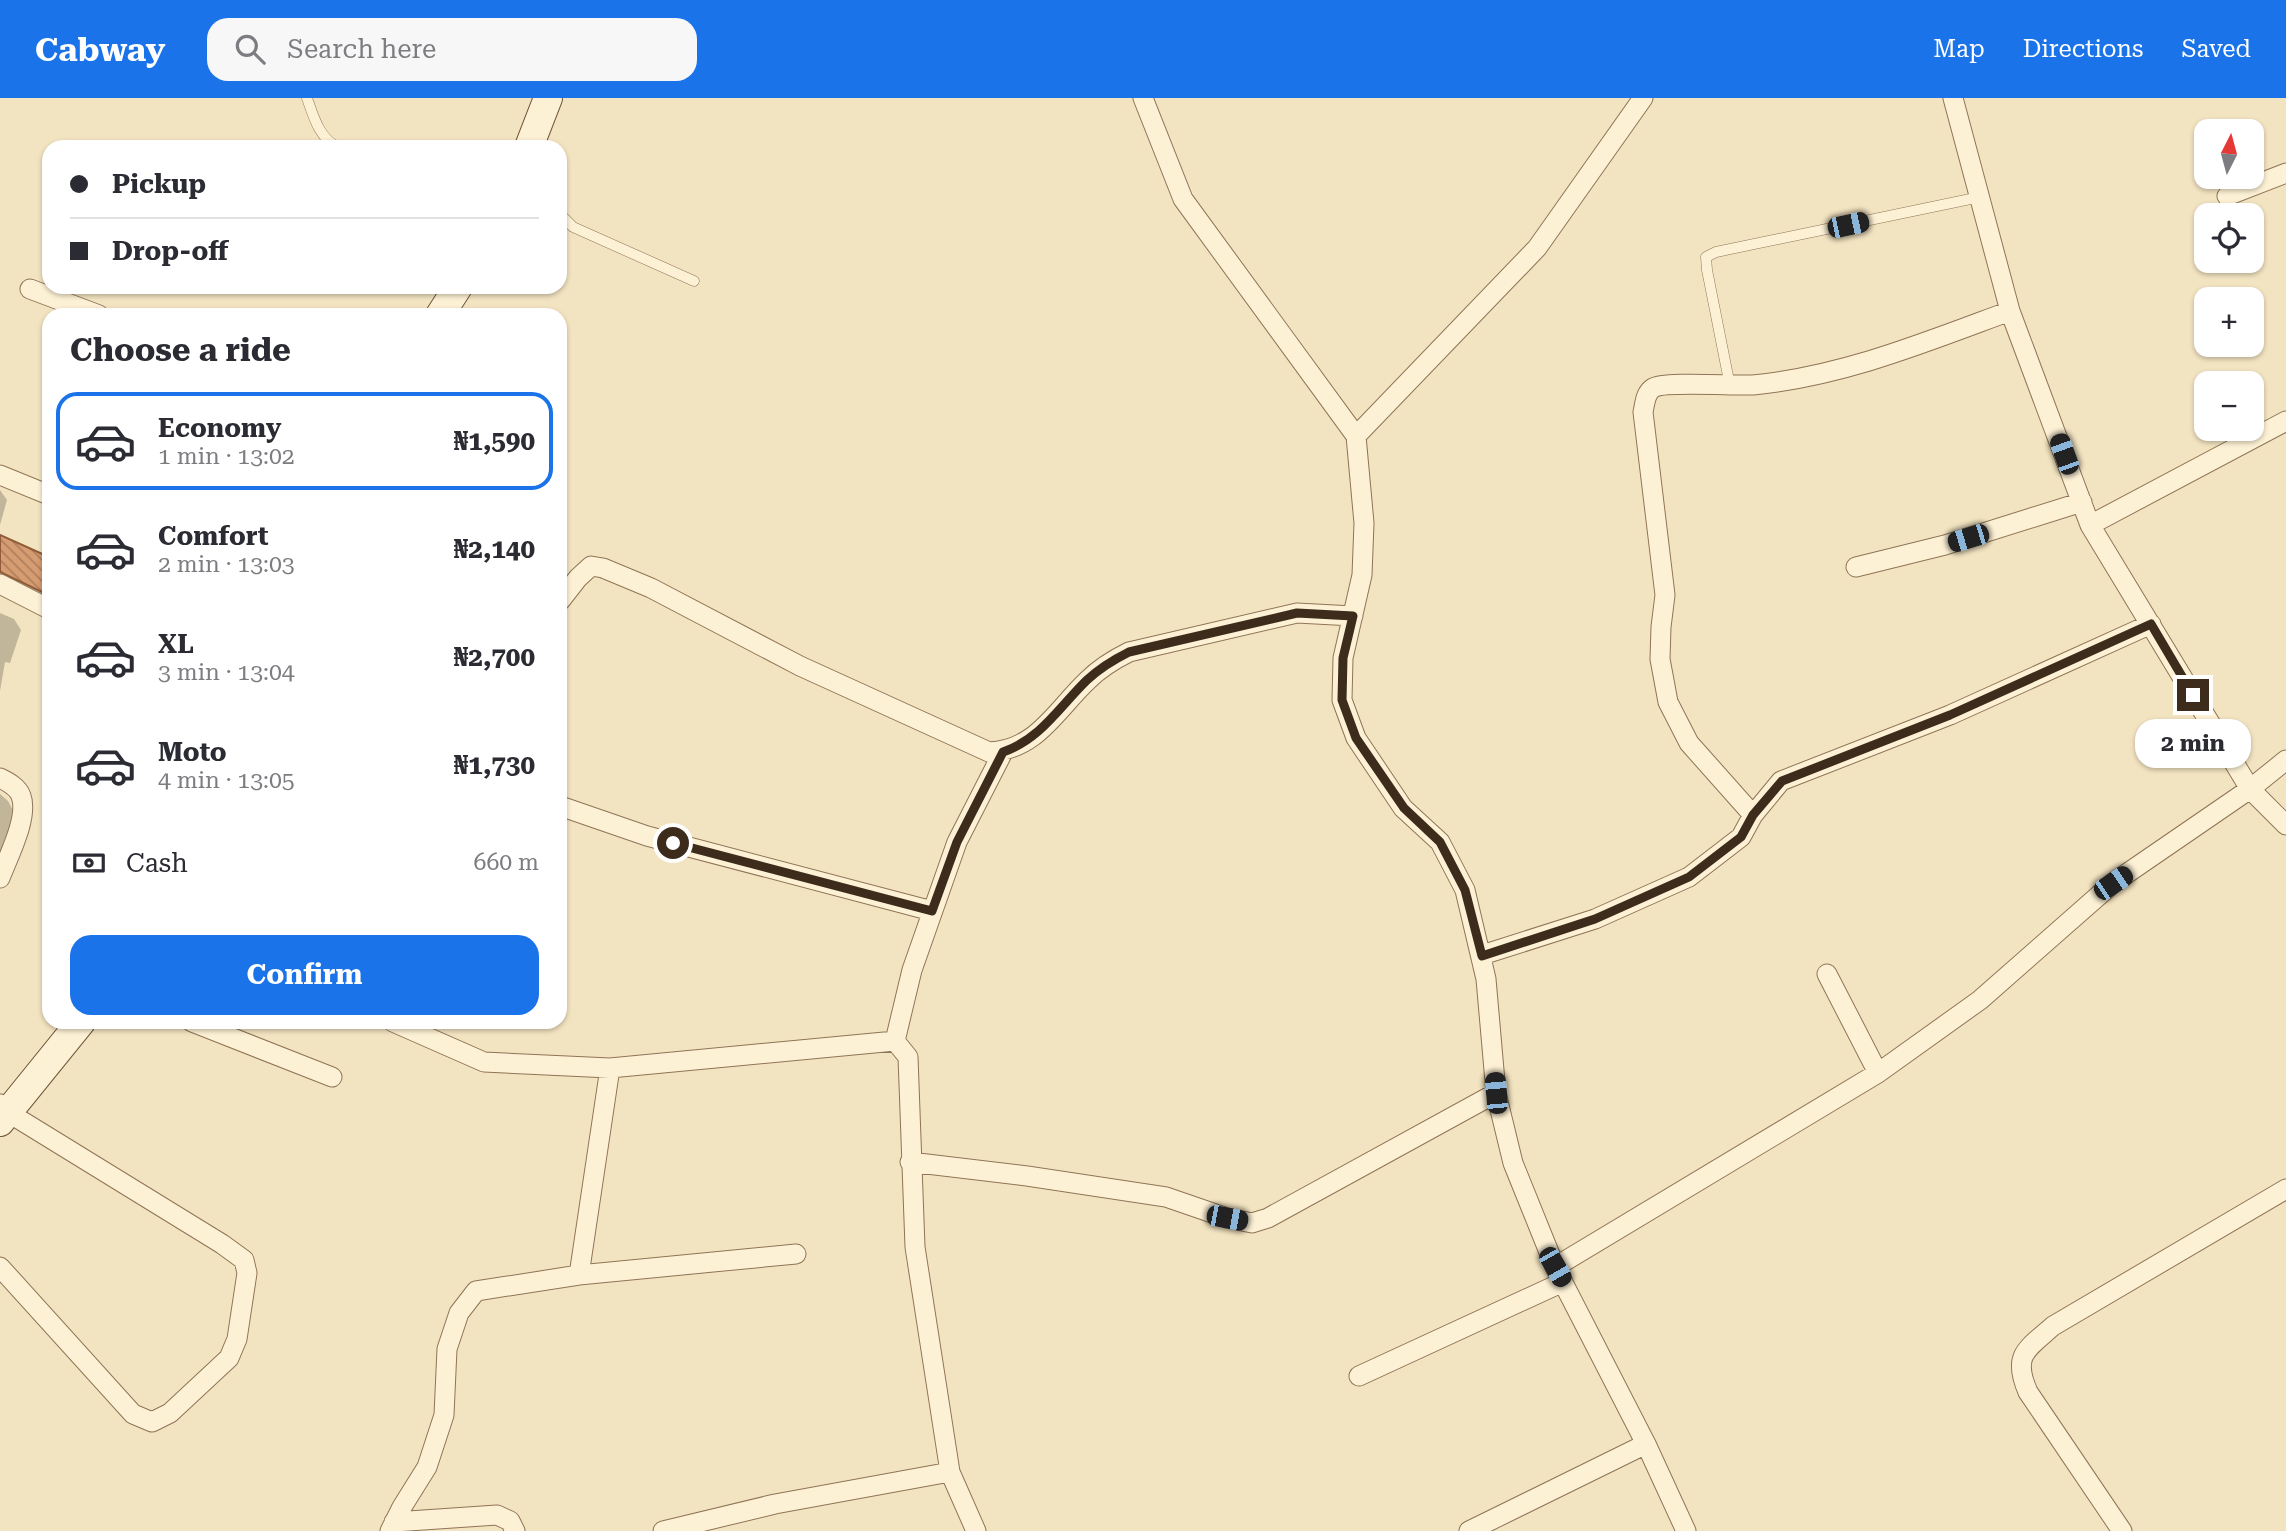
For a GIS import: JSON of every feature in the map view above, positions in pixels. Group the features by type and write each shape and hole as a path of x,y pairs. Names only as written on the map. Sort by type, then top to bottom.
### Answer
{"main road":[{"path":"532,140 548,98"},
{"path":"3,1112 75,1029"}],"street":[{"path":"1143,98 1183,199 1356,436 1364,523 1362,575 1343,658 1342,700 1356,738 1404,808 1440,842 1465,890 1482,956 1496,1093 1513,1163 1559,1275 1646,1444 1686,1531"},
{"path":"1953,98 2010,311 2090,525 2250,789 2286,825"},
{"path":"1356,436 1537,248 1637,100"},
{"path":"2227,196 2286,173"},
{"path":"30,289 42,294"},
{"path":"43,294 80,308"},
{"path":"1753,815 1689,743 1668,702 1660,659 1665,595 1643,412 1647,393 1654,387 1681,384 1731,387 1772,383 1883,359 2010,311"},
{"path":"2090,525 2286,421"},
{"path":"0,475 42,492"},
{"path":"1856,567 1945,545 2082,502"},
{"path":"567,592 591,566 603,568 651,588 800,666 989,752 1003,752 1016,747 1040,732 1087,680 1109,662 1129,652 1297,613 1353,616"},
{"path":"0,584 42,605"},
{"path":"1482,956 1595,919 1689,877 1741,837 1753,815 1782,781 1950,715 2151,624"},
{"path":"895,1041 912,970 957,842 1003,752"},
{"path":"1359,1376 1559,1275 1878,1073 1980,1000 2113,883 2250,789 2286,760"},
{"path":"0,778 12,784 21,794 24,811 0,878"},
{"path":"567,808 647,836 932,911"},
{"path":"1827,974 1878,1073"},
{"path":"210,1029 332,1077"},
{"path":"409,1029 484,1062 610,1068 895,1041"},
{"path":"895,1041 908,1056 915,1247 950,1472 976,1531"},
{"path":"579,1275 610,1068"},
{"path":"911,1162 1166,1197 1227,1218 1252,1223 1268,1218 1496,1093"},
{"path":"0,1267 133,1414 152,1422 170,1413 229,1358 237,1339 247,1273 244,1260 222,1244 3,1112"},
{"path":"2122,1531 2028,1392 2020,1373 2027,1349 2053,1326 2286,1189"},
{"path":"392,1527 427,1467 444,1415 447,1349 459,1313 476,1291 579,1275 796,1254"},
{"path":"1469,1531 1646,1444"},
{"path":"663,1531 775,1504 950,1472"},
{"path":"392,1527 497,1515 510,1521 515,1531"}],"lane":[{"path":"307,98 316,124 327,140"},
{"path":"1731,387 1706,257 1716,252 1980,197"},
{"path":"567,222 573,228 694,281"}],"building":[{"path":"0,535 42,554 42,592 0,572"}],"route":[{"path":"673,843 932,911 957,842 1003,752 1040,732 1087,680 1109,662 1129,652 1297,613 1353,616 1343,658 1342,700 1356,738 1404,808 1440,842 1465,890 1482,956 1595,919 1689,877 1741,837 1753,815 1782,781 1950,715 2151,624 2193,695"}]}
